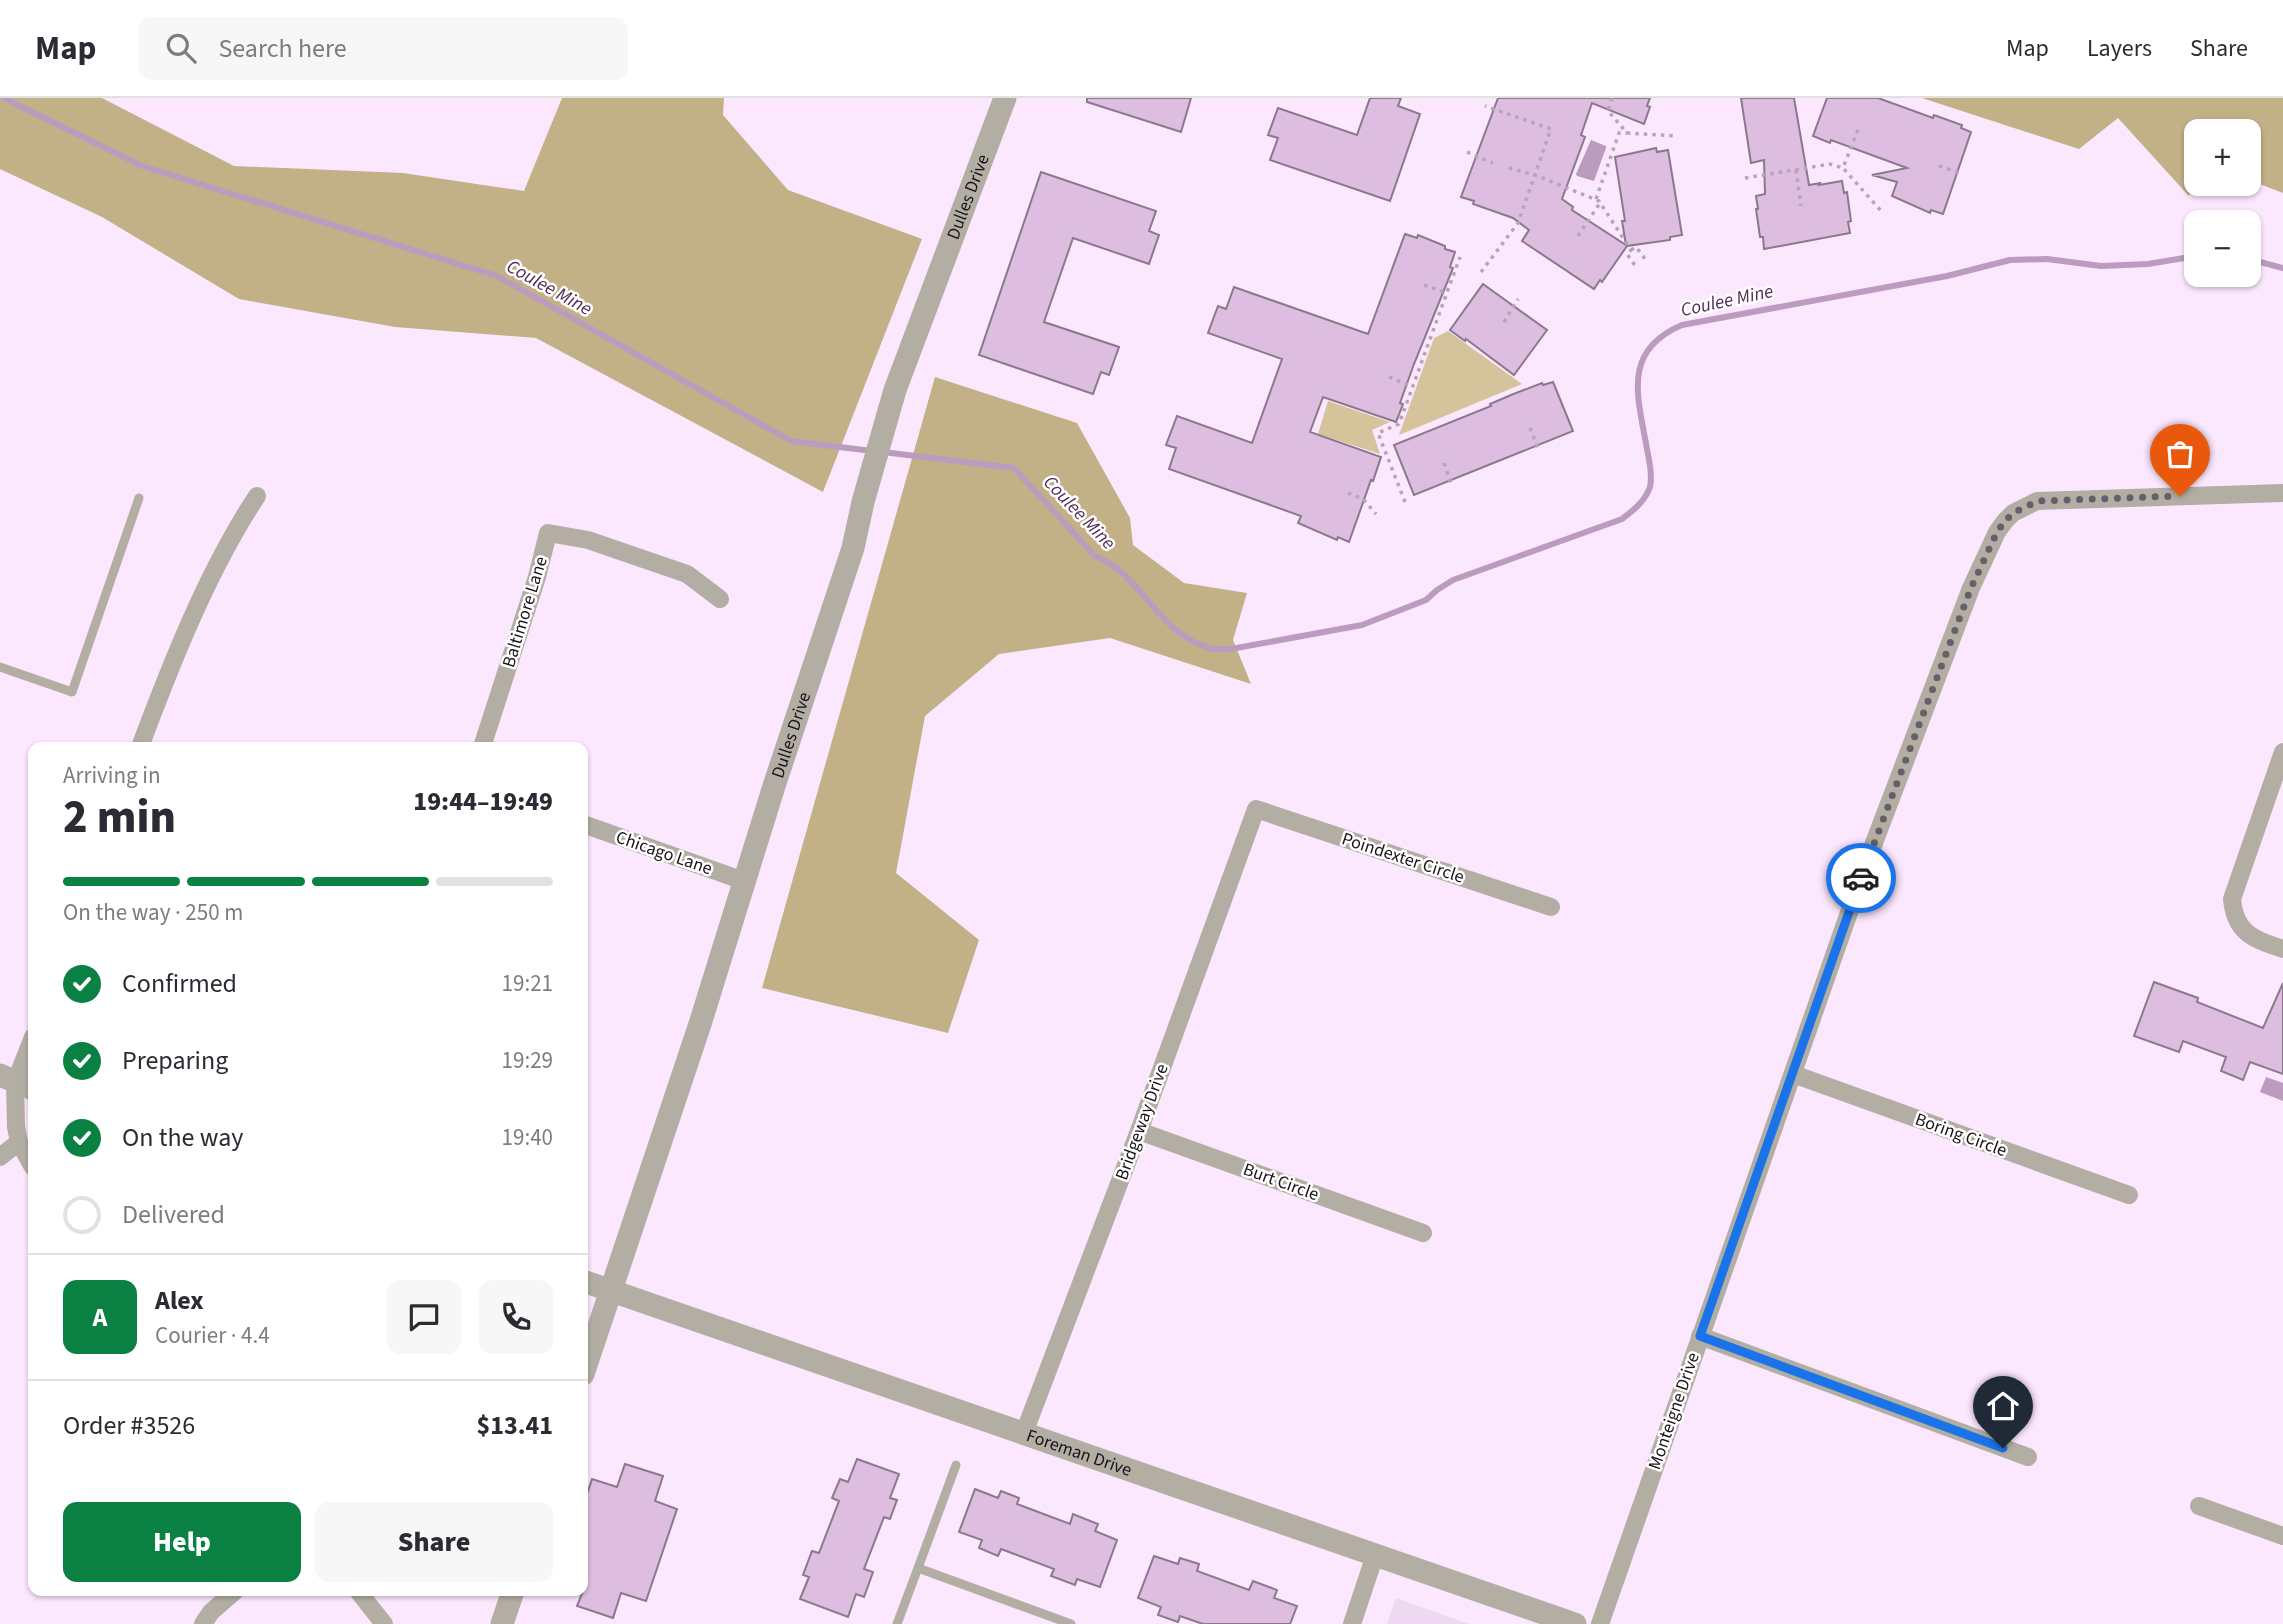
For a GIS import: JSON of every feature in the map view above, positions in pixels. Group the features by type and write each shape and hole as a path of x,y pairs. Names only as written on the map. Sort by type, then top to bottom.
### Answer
{"street":[{"name":"Dulles Drive","path":"588,1358 700,1024 853,548 863,502 895,390 1005,98"},
{"name":"Monteigne Drive","path":"1600,1624 1866,864 1966,601 1988,550 2005,521 2025,506 2038,501 2283,493"},
{"path":"142,742 164,683 223,552 257,496"},
{"name":"Baltimore Lane","path":"484,742 537,577 548,533 588,540 687,575 720,598"},
{"path":"2283,752 2232,899 2233,912 2245,931 2256,940 2283,949"},
{"name":"Poindexter Circle","path":"1256,809 1550,907"},
{"name":"Bridgeway Drive","path":"1024,1433 1139,1131 1256,809"},
{"name":"Chicago Lane","path":"588,826 744,881"},
{"path":"28,1050 16,1082 16,1127 19,1142 28,1158"},
{"name":"Boring Circle","path":"1793,1074 2129,1195"},
{"name":"Burt Circle","path":"1139,1131 1423,1233"},
{"path":"0,1157 19,1142"},
{"name":"Foreman Drive","path":"588,1282 1575,1624"},
{"path":"1700,1336 2028,1457"},
{"path":"2199,1506 2283,1536"},
{"path":"1352,1624 1375,1555"},
{"path":"203,1624 211,1612 229,1596"},
{"path":"362,1596 384,1624"},
{"path":"505,1623 512,1596"}],"lane":[{"path":"0,667 72,692 139,498"},
{"path":"897,1624 956,1465"},
{"path":"918,1568 1070,1624"}],"path":[{"path":"1612,98 1608,111 1627,133"},
{"path":"1481,272 1518,223 1551,129 1485,106"},
{"path":"1843,168 1858,130"},
{"path":"1578,236 1598,201 1619,133 1676,136"},
{"path":"1468,152 1493,163"},
{"path":"1745,178 1830,164 1843,168 1883,213"},
{"path":"1939,166 1963,174"},
{"path":"1508,168 1535,175 1598,201 1631,250"},
{"path":"1796,170 1801,206"},
{"path":"1636,267 1627,254 1631,250 1636,247 1646,260"},
{"path":"1405,502 1378,433 1399,424 1460,257"},
{"path":"1424,285 1447,293"},
{"path":"1504,322 1518,299"},
{"path":"1389,377 1413,387"},
{"path":"1530,428 1538,449"},
{"path":"1444,463 1451,483"},
{"path":"1348,493 1363,499 1376,514"}],"shaded area":[{"path":"0,98 102,98 234,166 403,173 524,191 562,98 724,98 723,115 788,190 922,239 823,492 536,338 395,327 239,299 102,217 0,169"},
{"path":"1922,98 2283,98 2283,193 2261,185 2261,119 2184,119 2184,191 2118,118 2079,149"},
{"path":"1591,140 1606,146 1594,181 1576,174"},
{"path":"1448,331 1522,384 1399,435 1434,338"},
{"path":"935,377 1077,423 1130,518 1133,545 1184,583 1247,593 1233,640 1251,684 1110,638 999,654 925,716 896,873 979,940 948,1033 762,988"},
{"path":"1328,401 1390,422 1372,430 1380,454 1318,434"},
{"path":"2266,1077 2283,1083 2283,1101 2260,1092"},
{"path":"1396,1598 1469,1624 1387,1624"}],"building":[{"path":"1087,98 1191,98 1181,132 1087,102"},
{"path":"1370,98 1401,98 1398,106 1420,114 1390,201 1270,160 1278,138 1268,135 1278,108 1357,135"},
{"path":"1498,98 1650,98 1644,124 1592,103 1581,135 1585,137 1562,199 1573,207 1572,210 1626,245 1615,157 1656,148 1657,152 1668,150 1682,235 1670,237 1670,240 1627,246 1594,289 1522,241 1529,230 1513,218 1461,197"},
{"path":"1741,98 1794,98 1809,185 1842,181 1844,193 1847,192 1850,233 1764,249 1763,237 1760,237 1756,196 1765,194 1764,160 1751,163"},
{"path":"1827,98 1878,98 1933,118 1934,115 1962,125 1961,128 1971,132 1943,214 1931,210 1930,213 1892,196 1897,182 1872,175 1907,168 1813,136"},
{"path":"1041,172 1156,211 1149,231 1159,235 1149,264 1073,238 1044,322 1119,347 1109,375 1101,372 1093,394 979,355"},
{"path":"1405,234 1417,238 1418,235 1455,252 1450,267 1453,268 1414,364 1396,422 1323,397 1310,432 1381,457 1349,542 1338,537 1337,540 1298,523 1301,516 1169,469 1176,448 1166,445 1177,416 1252,443 1282,359 1208,333 1218,306 1226,309 1234,287 1368,334"},
{"path":"1483,284 1547,330 1514,375 1450,330"},
{"path":"1553,382 1573,431 1414,495 1394,445 1491,406 1490,404 1511,395 1542,383"},
{"path":"2154,982 2198,998 2197,1002 2263,1028 2283,983 2283,1074 2250,1062 2243,1080 2221,1071 2226,1057 2183,1041 2179,1052 2134,1036"},
{"path":"857,1459 899,1474 890,1498 897,1500 890,1519 884,1517 864,1569 873,1572 864,1597 856,1594 848,1617 800,1599 809,1577 803,1575 812,1551 819,1553 839,1501 832,1498 840,1479 848,1482"},
{"path":"625,1464 663,1476 655,1501 677,1509 646,1601 621,1593 613,1618 577,1606 581,1596 588,1596 588,1491 592,1479 617,1487"},
{"path":"975,1489 998,1498 1001,1491 1019,1498 1017,1504 1070,1524 1073,1514 1098,1524 1095,1531 1117,1540 1100,1587 1077,1579 1075,1585 1051,1576 1054,1569 1001,1549 998,1556 979,1548 982,1540 959,1532"},
{"path":"1154,1556 1178,1564 1180,1558 1199,1564 1197,1571 1249,1590 1253,1581 1277,1590 1274,1598 1297,1606 1290,1624 1203,1624 1180,1616 1178,1622 1158,1615 1161,1607 1138,1598"}],"waterway":[{"name":"Coulee Mine","path":"4,98 142,166 497,276 791,441 872,451"},
{"name":"Coulee Mine","path":"883,452 1014,468 1095,556 1126,577 1176,630 1209,648 1231,649 1362,625 1426,600 1453,580 1622,519 1642,501 1651,482 1638,394 1638,377 1642,362 1650,348 1663,336 1682,325 1947,276 2010,260 2047,259 2101,266 2148,264 2184,258"},
{"name":"Coulee Mine","path":"2261,262 2283,268"}],"way so far":[{"path":"1861,878 1971,588 1997,532 2005,521 2013,513 2038,501 2180,496"}],"route":[{"path":"1861,878 1700,1336 2003,1448"}]}
